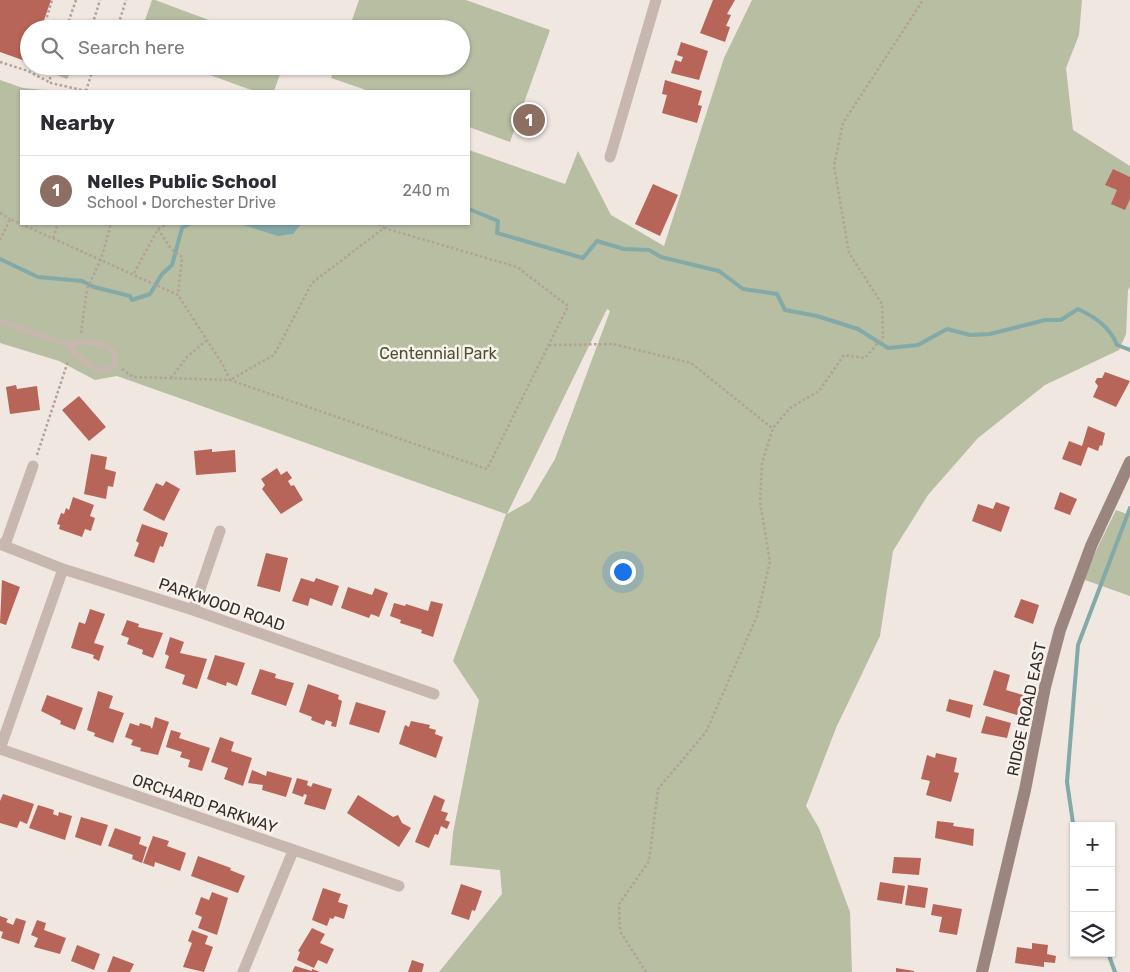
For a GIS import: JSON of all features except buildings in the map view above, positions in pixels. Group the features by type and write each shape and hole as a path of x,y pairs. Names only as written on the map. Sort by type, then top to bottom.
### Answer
{"main road":[{"name":"RIDGE ROAD EAST","path":"982,972 1025,790 1045,687 1060,630 1091,546 1130,462"}],"street":[{"path":"610,157 656,0"},
{"path":"3,544 33,466"},
{"path":"193,610 220,532"},
{"name":"PARKWOOD ROAD","path":"3,544 64,569 193,610 434,694"},
{"path":"0,749 64,569"},
{"name":"ORCHARD PARKWAY","path":"0,749 399,886"},
{"path":"243,972 293,851"}],"lane":[{"path":"0,321 69,345 81,342 106,345 116,354 115,364 109,370 96,369 71,351 69,345"}],"path":[{"path":"46,20 52,0"},
{"path":"69,20 76,0"},
{"path":"94,20 100,0"},
{"path":"120,20 126,0"},
{"path":"646,972 620,931 619,904 650,861 658,789 706,732 757,616 770,562 760,502 762,463 773,428 790,408 819,391 844,355 866,358 882,337 882,304 849,253 834,166 843,123 923,0"},
{"path":"0,62 20,68"},
{"path":"36,75 51,82 82,90"},
{"path":"50,75 51,82"},
{"path":"86,90 91,75"},
{"path":"0,213 20,224"},
{"path":"0,240 10,219"},
{"path":"23,225 142,276 178,295 230,380"},
{"path":"53,238 58,225"},
{"path":"81,342 86,290 101,258 111,225"},
{"path":"134,273 158,229 165,225"},
{"path":"126,372 134,377 230,380 487,469 568,306 517,267 384,228 380,225"},
{"path":"230,380 274,355 312,283 384,228"},
{"path":"158,229 171,249 182,257 178,295"},
{"path":"172,378 187,357 207,340"},
{"path":"549,345 613,344 691,364 773,428"},
{"path":"33,466 70,356"}],"green space":[{"path":"152,0 155,0 209,20 145,20"},
{"path":"359,0 466,0 550,30 510,142 470,127 470,90 366,90 331,78 332,75 470,75 470,20 352,20"},
{"name":"Centennial Park","path":"752,0 1082,0 1079,35 1066,68 1073,130 1130,166 1130,287 1128,290 1126,334 1119,350 1045,385 978,438 928,495 893,551 880,636 836,728 806,806 819,828 850,912 852,972 439,972 502,894 500,870 450,865 453,833 479,700 453,661 506,514 117,376 95,380 59,361 0,343 0,80 23,88 44,90 20,90 20,225 470,225 470,150 565,184 578,151 611,215 664,246 724,58","holes":["607,309 610,311 555,459 530,501 507,514"]},
{"path":"57,75 69,75 67,79"},
{"path":"210,75 280,75 274,90 251,90"},
{"path":"1116,510 1130,515 1130,596 1082,579"}],"water":[{"path":"243,225 300,225 293,234 278,236"}],"waterway":[{"path":"470,209 498,221 497,233 583,258 597,241 624,249 649,250 661,257 719,271 743,289 777,294 785,310 817,316 858,329 888,348 918,345 947,329 970,335 990,334 1045,320 1061,320 1078,309 1101,323 1117,345 1130,350"},
{"path":"0,259 38,277 82,281 94,287 130,296 132,300 150,294 162,274 172,265 182,228 187,225"},
{"path":"1073,822 1067,782 1078,645 1130,508"},
{"path":"1109,957 1115,972"}],"place":[{"name":"Nelles Public School","path":"529,120"}]}
